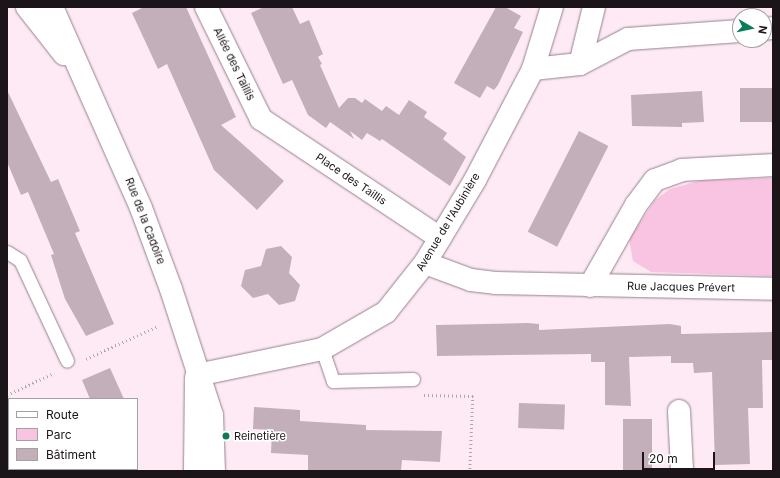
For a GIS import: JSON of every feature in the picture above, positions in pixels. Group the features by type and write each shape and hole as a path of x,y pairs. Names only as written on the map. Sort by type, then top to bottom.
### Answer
{"street":[{"name":"Rue de la Cadoire","path":"27,7 78,72"},
{"name":"Rue de la Cadoire","path":"52,7 78,72 141,208 179,316 197,375 212,415 214,471"},
{"name":"Avenue de l'Aubinière","path":"197,375 322,349 386,312 425,264 533,69 552,7"},
{"path":"580,64 594,7"},
{"name":"Allée des Taillis","path":"208,8 261,119"},
{"path":"533,69 580,64 628,39 732,32"},
{"name":"Place des Taillis","path":"261,119 440,238"},
{"path":"590,286 636,206 655,180 682,170 773,165"},
{"name":"Rue Jacques Prévert","path":"425,264 471,280 590,286 773,289"},
{"name":"Rue de la Cadoire","path":"195,471 197,375"},
{"path":"679,411 682,471"}],"lane":[{"path":"7,252 20,260 65,365"},
{"path":"322,349 333,380 413,379"}],"path":[{"path":"83,360 179,316"},
{"path":"7,394 65,365"},
{"path":"413,379 413,394 473,396 470,471"}],"green space":[{"path":"773,178 773,276 651,272 633,261 629,239 655,200 670,189 702,180"}],"building":[{"path":"144,7 186,7 236,117 221,125 284,181 257,210 214,170 167,64 158,69 132,13"},
{"path":"264,7 292,7 300,24 309,20 323,54 318,57 322,64 320,65 339,108 348,98 355,98 362,103 365,99 382,111 386,106 399,115 409,100 427,112 424,117 447,133 443,139 466,157 450,186 382,139 380,141 367,133 362,140 350,131 354,139 330,122 326,128 308,115 292,80 283,84 251,13"},
{"path":"496,7 505,7 521,16 514,28 523,32 498,85 494,90 487,86 480,98 454,83"},
{"path":"740,88 773,88 773,122 740,122"},
{"path":"7,90 51,182 58,179 80,231 75,233 114,324 86,336 65,299 51,255 54,254 28,192 21,195 7,162"},
{"path":"702,91 704,122 682,123 682,127 632,126 631,95"},
{"path":"579,131 608,146 557,247 528,232"},
{"path":"281,246 292,257 289,273 300,285 295,301 279,305 268,294 253,298 241,286 245,270 261,266 266,249"},
{"path":"539,324 539,330 670,324 681,326 681,334 773,332 773,360 762,360 763,408 748,408 750,464 715,465 712,372 694,373 693,363 671,363 671,356 629,357 631,406 605,405 605,362 591,362 591,354 437,356 436,325"},
{"path":"110,368 124,398 90,398 82,380"},
{"path":"519,403 565,405 564,430 518,428"},
{"path":"254,407 300,410 300,421 366,425 366,430 442,431 440,462 402,460 401,471 308,471 308,455 271,453 272,430 253,429"},
{"path":"623,419 652,419 652,471 623,471"}],"place":[{"name":"Reinetière","path":"226,436"}]}
